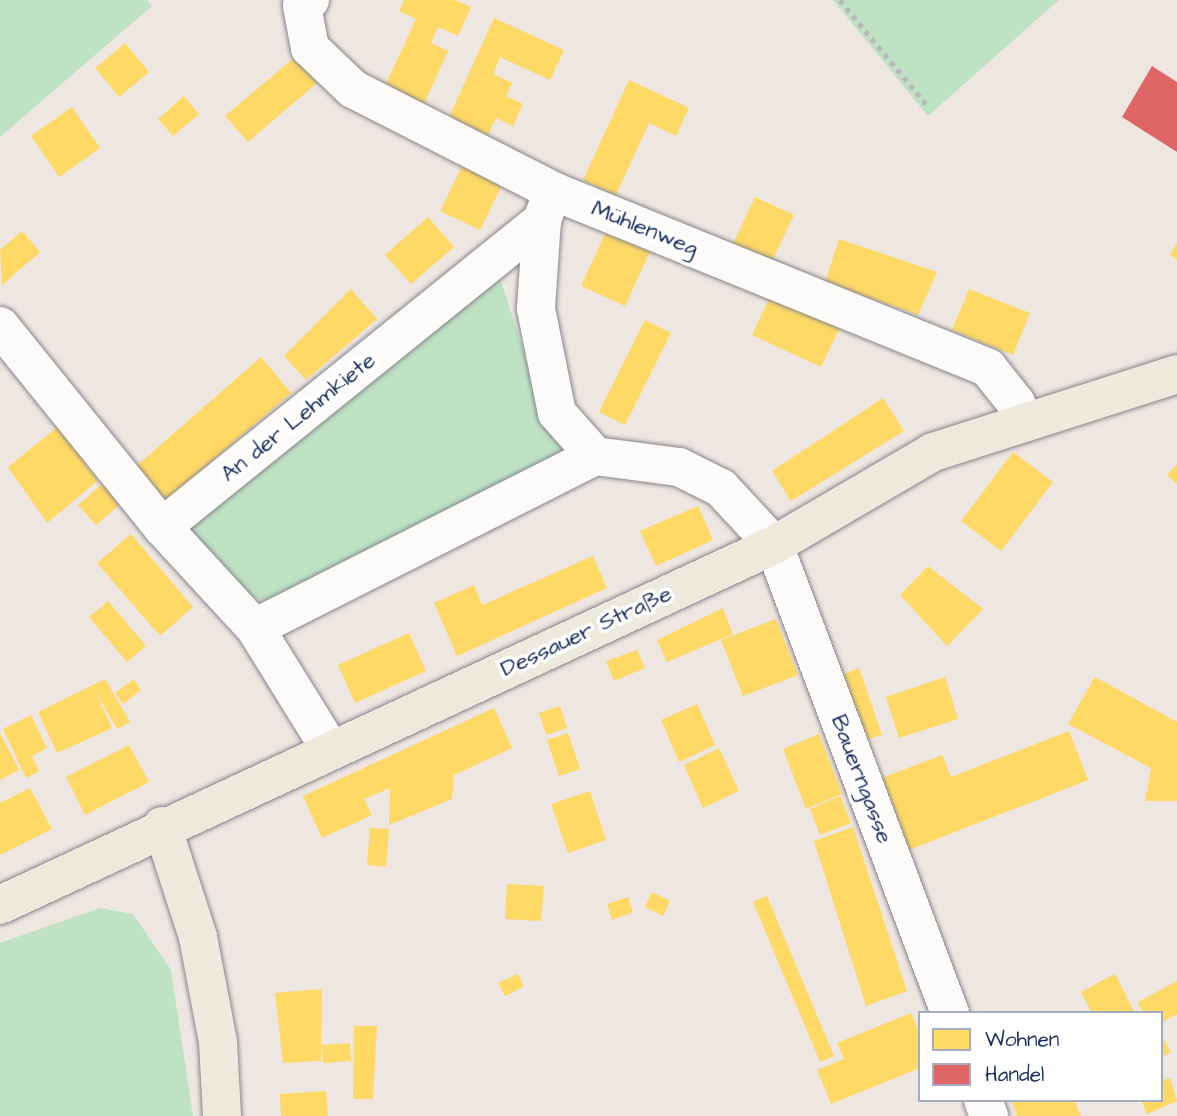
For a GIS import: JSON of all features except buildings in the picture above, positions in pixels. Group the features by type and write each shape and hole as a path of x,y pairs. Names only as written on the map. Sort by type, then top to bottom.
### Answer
{"main road":[{"name":"Dessauer Straße","path":"0,905 162,825 774,544 933,452 1177,374"},
{"path":"162,825 198,937 218,1042 222,1116"}],"street":[{"name":"Mühlenweg","path":"310,0 302,6 310,48 353,89 547,206 988,368 1016,403 1021,422"},
{"path":"547,206 536,309 557,413 595,456"},
{"name":"An der Lehmkiete","path":"162,527 547,206"},
{"path":"0,326 162,527 255,628 330,749"},
{"path":"255,628 595,456 679,467 721,488 774,544"},
{"name":"Bauerngasse","path":"774,544 949,1011"}],"path":[{"path":"840,0 926,104"}],"green space":[{"path":"0,0 147,0 152,6 0,137"},
{"path":"833,0 1059,0 928,116"},
{"path":"499,275 549,429 570,454 272,601 237,595 202,557 191,528"},
{"path":"100,908 133,914 171,970 193,1116 0,1116 0,943"}]}
